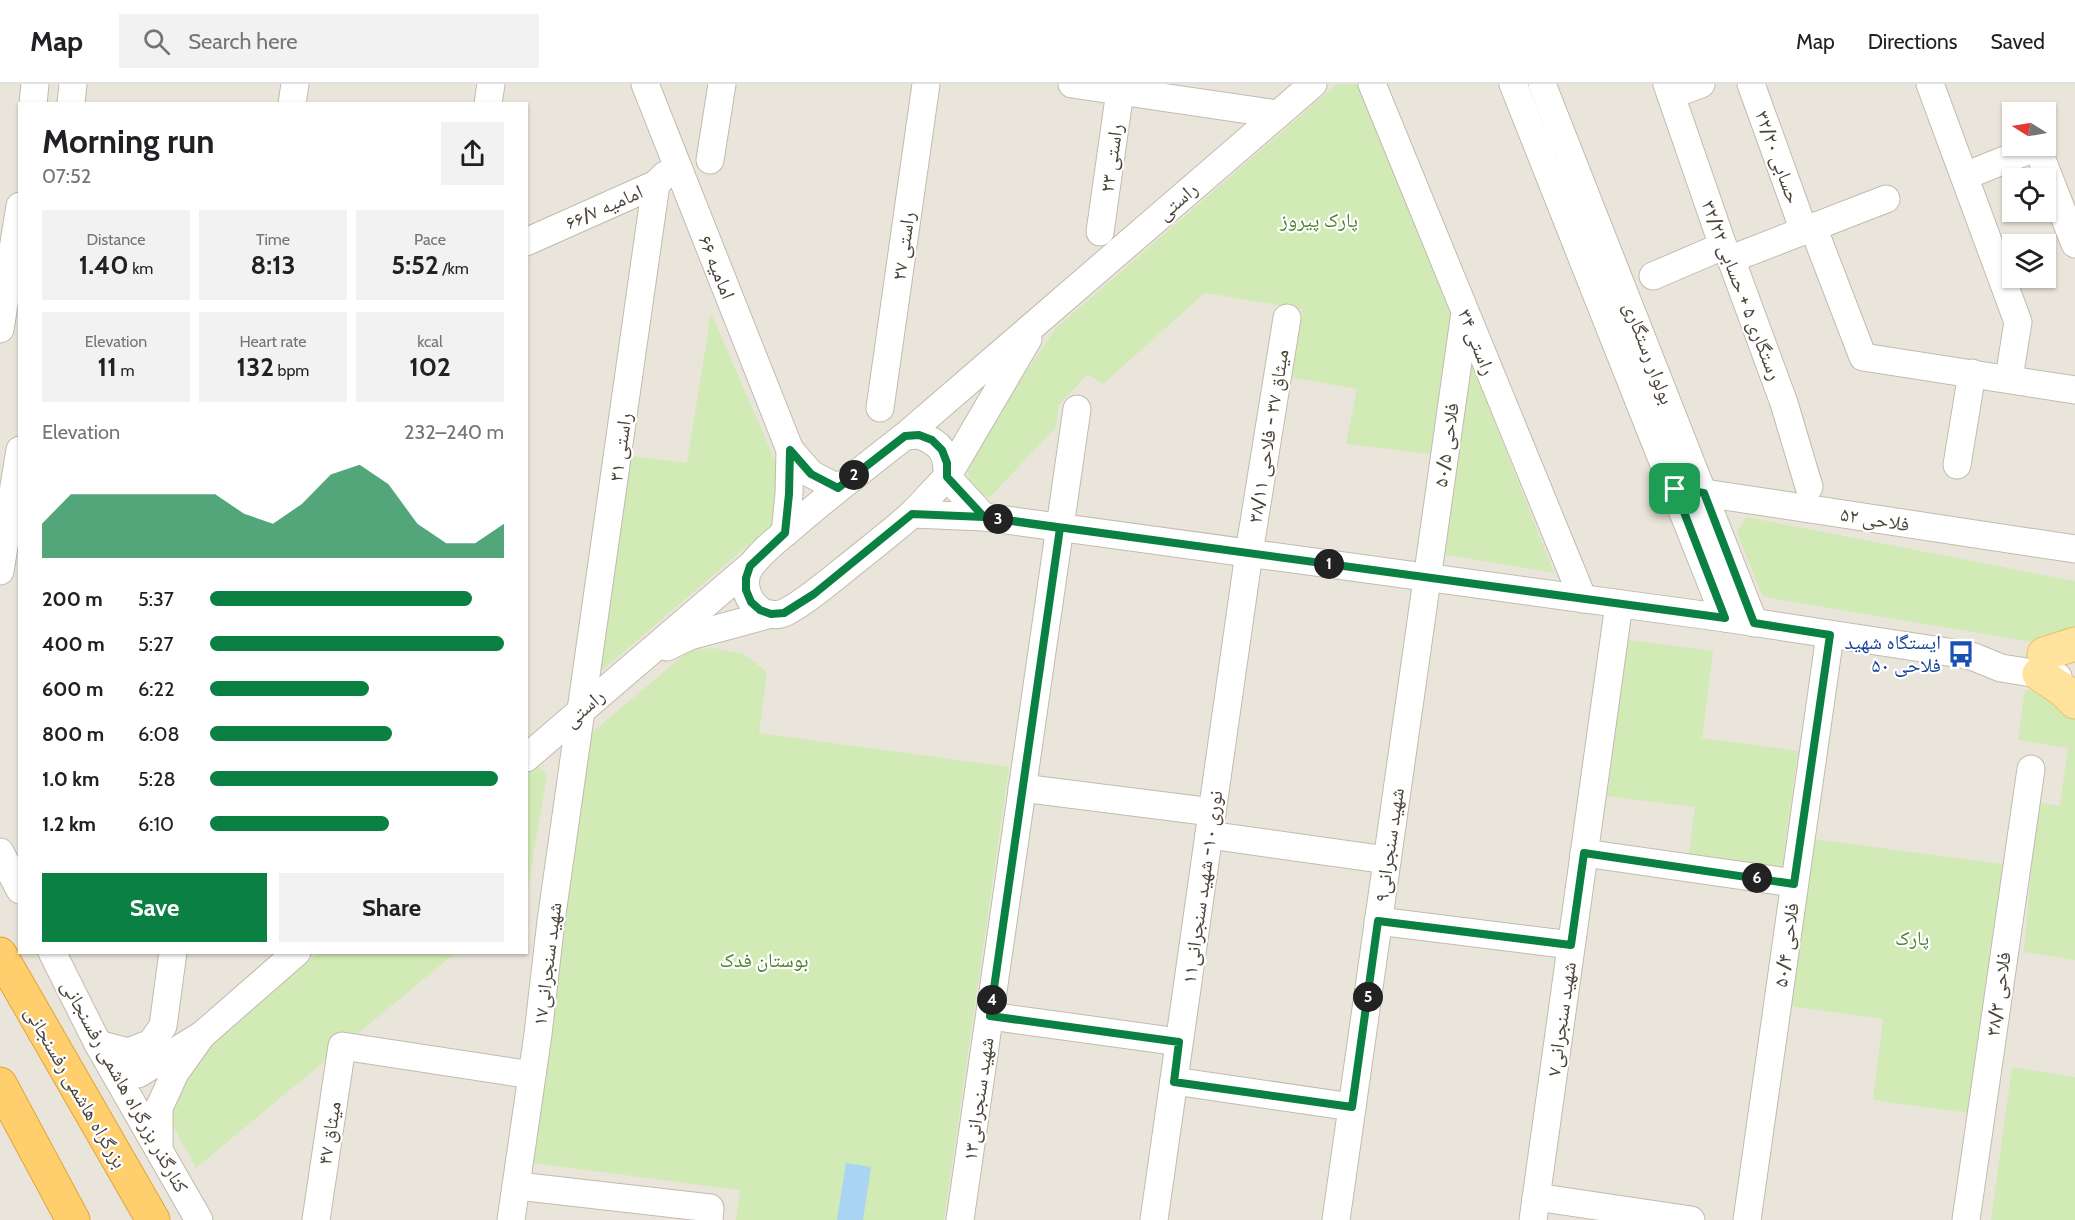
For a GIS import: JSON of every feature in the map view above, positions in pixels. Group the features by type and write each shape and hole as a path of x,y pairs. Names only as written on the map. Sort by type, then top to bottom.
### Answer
{"highway":[{"name":"بزرگراه هاشمی رفسنجانی","path":"0,954 153,1220"},
{"path":"0,1084 73,1220"}],"main road":[{"path":"2075,644 2053,662 2063,690 2075,702"}],"street":[{"path":"33,102 35,84"},
{"path":"71,102 73,84"},
{"path":"292,102 295,84"},
{"path":"488,102 491,84"},
{"name":"امامیه ۶۶","path":"645,84 790,450"},
{"path":"710,160 722,84"},
{"name":"راستی ۲۷","path":"880,408 926,84"},
{"path":"1072,84 1120,88 1277,114"},
{"name":"راستی","path":"528,756 750,566 785,533 905,436 1313,84"},
{"name":"راستی ۳۴","path":"1372,84 1583,599"},
{"name":"بولوار رستگاری","path":"1513,84 1725,618"},
{"name":"بولوار رستگاری","path":"1542,84 1754,623"},
{"path":"1669,90 1701,84"},
{"name":"حسابی ۳۲/۲۰","path":"1751,84 1808,229 1863,357 1972,373"},
{"path":"1930,84 2018,322 2009,378"},
{"name":"راستی ۲۳","path":"1100,232 1120,88"},
{"name":"رستگاری ۵ + حسابی ۳۲/۲۲","path":"1669,90 1784,403 1809,486"},
{"path":"1965,176 2037,147 2075,244"},
{"name":"امامیه ۶۶/۷","path":"528,241 656,184 676,164"},
{"name":"راستی ۳۱","path":"582,709 656,184"},
{"path":"1653,276 1808,229 1886,199"},
{"path":"0,329 18,218"},
{"name":"فلاحی ۵۰/۵","path":"1427,578 1465,312"},
{"name":"راستی","path":"642,659 690,636 771,614 784,613 814,594 912,514 947,477 1040,318"},
{"name":"میثاق ۳۷ - فلاحی ۳۸/۱۱","path":"1249,553 1287,318"},
{"path":"1956,465 1972,373 2075,390"},
{"name":"شهید سنجرانی۱۳","path":"960,1220 1077,409"},
{"path":"905,436 919,435 932,440 942,450 947,463 947,477 984,517"},
{"path":"790,450 811,474 838,488"},
{"path":"785,533 790,450"},
{"path":"0,571 15,504 18,472"},
{"name":"فلاحی ۵۲","path":"1675,489 2075,549"},
{"path":"912,514 984,517 1725,618 1974,657 2001,668 2053,662 2075,680"},
{"name":"نوری ۱۰- شهید سنجرانی۱۱","path":"1154,1220 1249,553"},
{"path":"750,566 746,578 746,590 751,602 760,610 771,614"},
{"name":"شهید سنجرانی۹","path":"1336,1220 1427,578"},
{"name":"شهید سنجرانی۷","path":"1535,1208 1619,604"},
{"name":"فلاحی ۵۰/۴","path":"1747,1220 1830,635"},
{"name":"شهید سنجرانی۱۷","path":"511,1220 518,1186 582,709"},
{"name":"فلاحی ۳۸/۳","path":"1966,1220 2031,769"},
{"path":"1022,788 1210,823 1387,860"},
{"path":"0,852 18,886"},
{"path":"1584,853 1794,884"},
{"path":"1378,921 1571,945"},
{"name":"کنارگذر بزرگراه هاشمی رفسنجانی","path":"52,954 98,1044 199,1220"},
{"path":"98,1044 128,1052 151,1043 163,1026 173,954"},
{"path":"114,1071 138,1074 202,1035 295,954"},
{"path":"990,1016 1179,1042"},
{"path":"159,1149 159,1108 175,1073 202,1035"},
{"name":"میثاق ۴۷","path":"316,1220 342,1046 532,1076"},
{"path":"1174,1082 1352,1107"},
{"path":"518,1186 709,1214"},
{"path":"1535,1208 1691,1220"}],"shaded area":[{"path":"0,84 2075,84 2075,1220 0,1220"}],"green space":[{"name":"پارک پیروز","path":"1337,84 1362,84 1453,310 1430,454 1346,444 1357,389 1289,377 1302,309 1205,293 1103,384 1088,374 1058,406 1057,426 989,498 970,485 966,460 1055,329"},
{"path":"711,313 779,470 775,522 584,686 617,454 687,463"},
{"path":"1469,357 1554,573 1443,554"},
{"path":"1746,517 2075,581 2075,635 2051,645 1763,597 1737,532"},
{"path":"1628,640 1713,651 1702,738 1798,751 1781,875 1688,862 1695,807 1607,796"},
{"name":"بوستان فدک","path":"714,648 744,654 767,672 759,733 1009,767 944,1220 736,1220 740,1190 531,1163 578,744 690,650"},
{"path":"2025,690 2056,694 2075,714 2075,960 2024,952 2037,802 2060,806 2068,748 2018,740"},
{"path":"536,765 547,775 528,887 528,772"},
{"name":"پارک","path":"1813,839 2008,865 1975,1114 1873,1100 1883,1019 1790,1006"},
{"path":"317,954 454,954 196,1168 169,1119 185,1067"},
{"path":"2012,1067 2075,1077 2075,1220 1991,1220"}],"water":[{"path":"846,1163 871,1167 863,1220 837,1220"}],"place":[{"name":"ایستگاه شهید فلاحی ۵۰","path":"1961,654"}],"route":[{"path":"1675,489 1704,493 1754,623 1830,635 1794,884 1584,853 1571,945 1378,921 1352,1107 1174,1082 1179,1042 990,1016 1060,528 984,517 912,514 814,594 784,613 771,614 760,610 751,602 746,590 746,578 750,566 785,533 790,450 811,474 838,488 905,436 919,435 932,440 942,450 947,463 947,477 984,517 1725,618 1675,489"}]}
